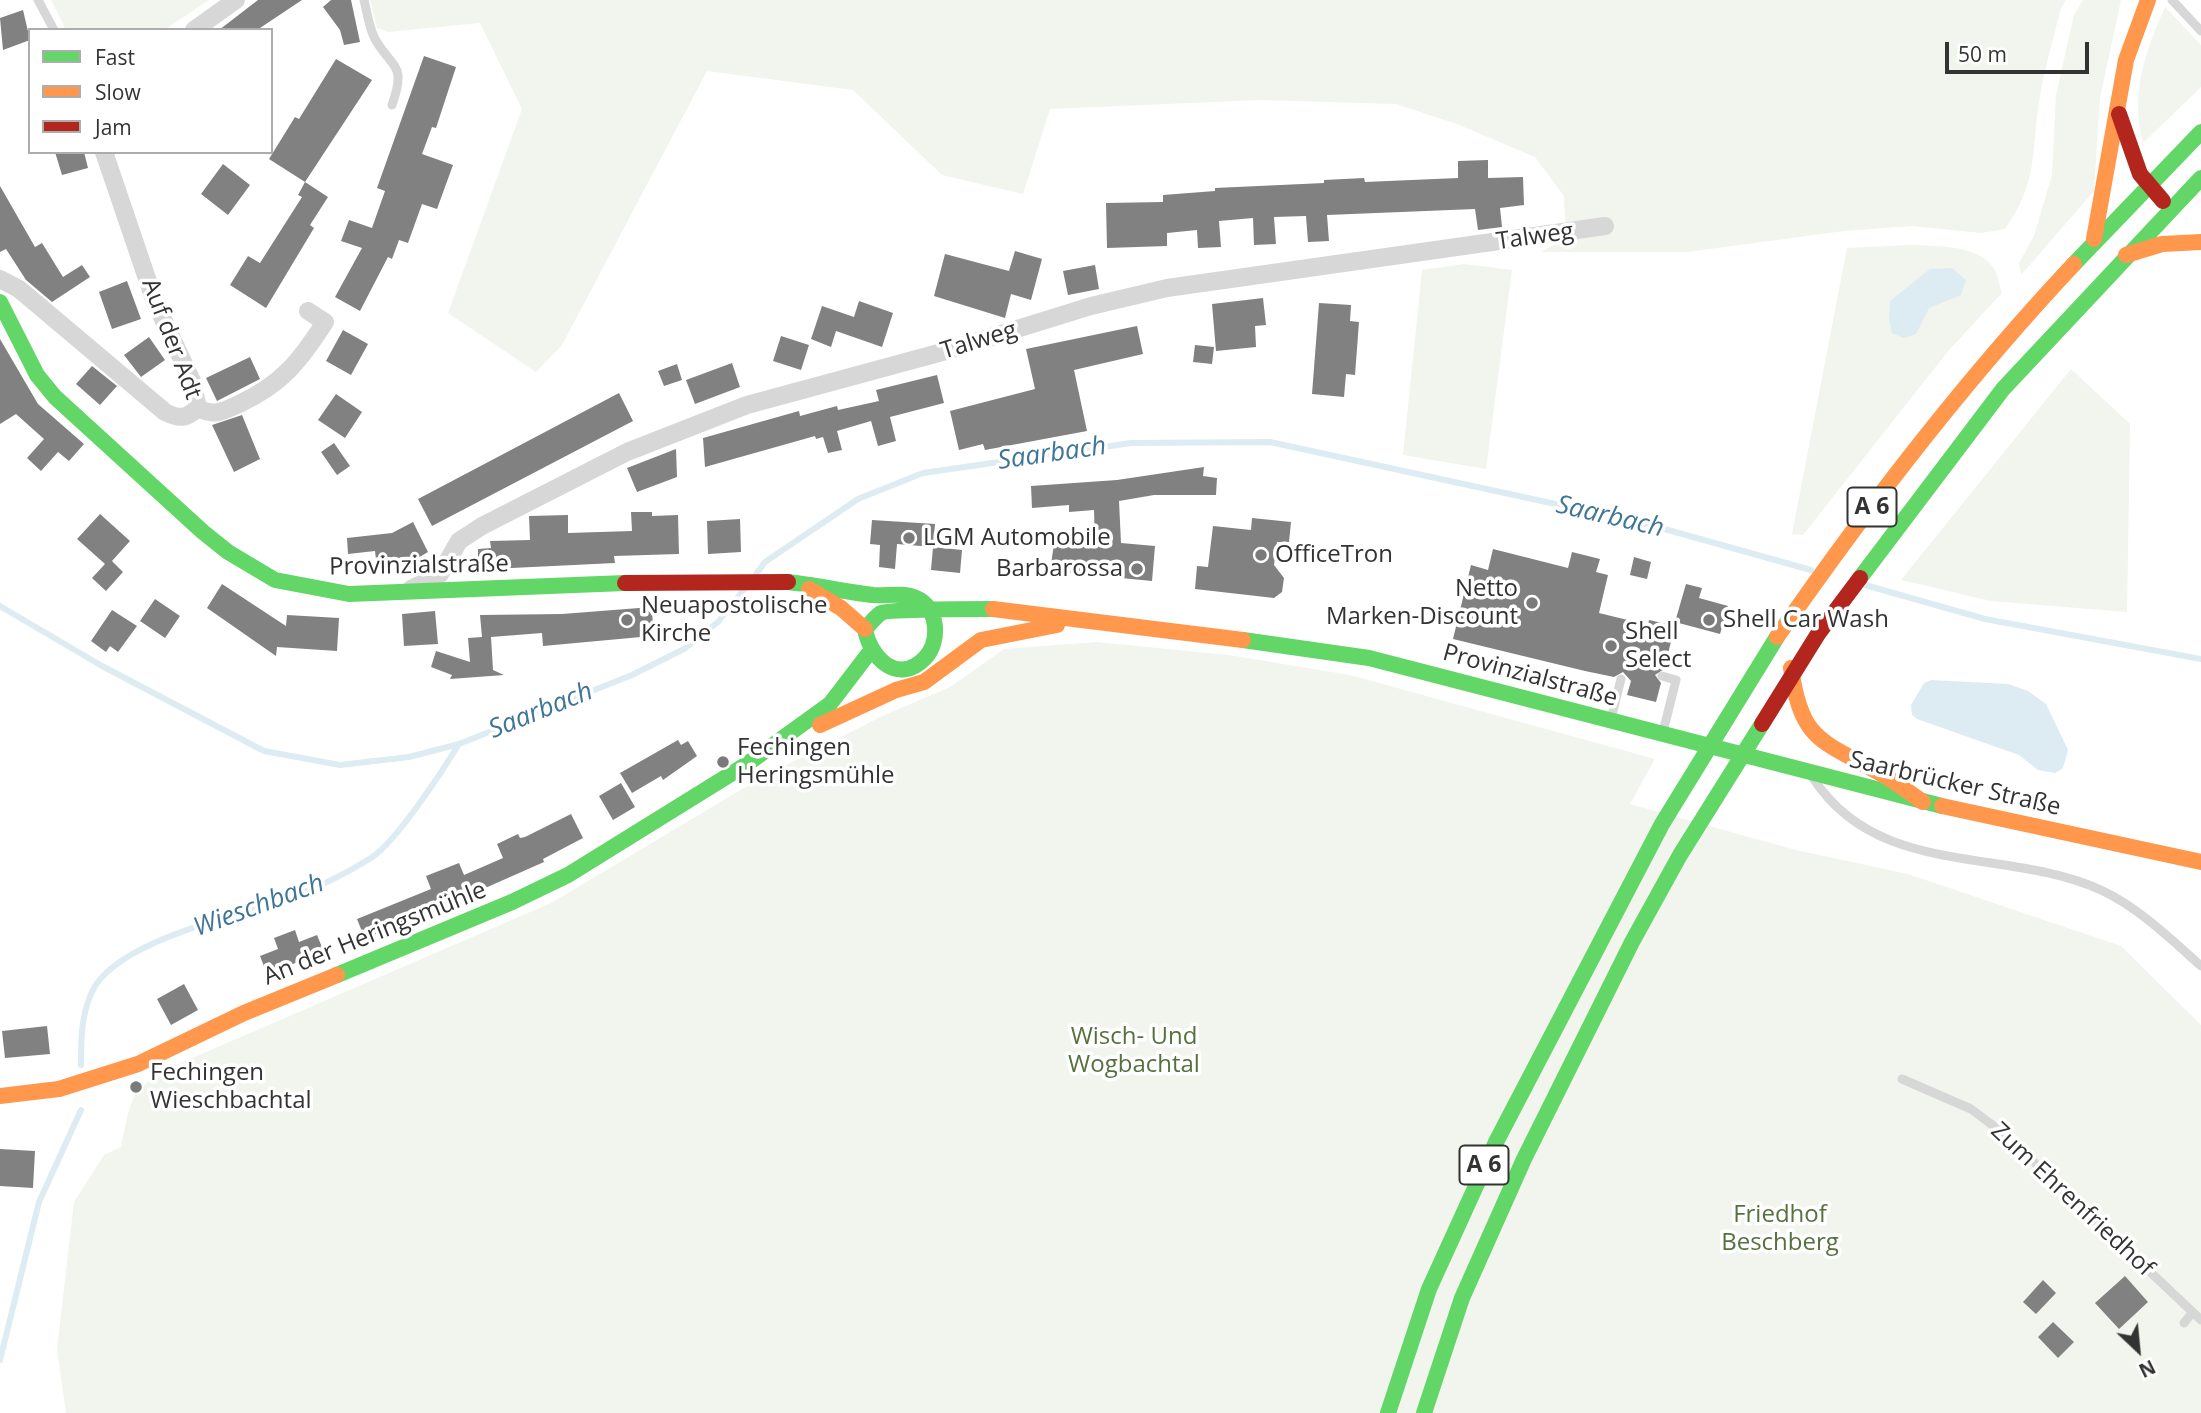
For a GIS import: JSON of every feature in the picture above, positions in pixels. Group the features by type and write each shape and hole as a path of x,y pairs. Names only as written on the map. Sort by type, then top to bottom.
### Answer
{"main road":[{"path":"2071,291 2093,243 2100,216 2122,64 2134,27 2148,0"},
{"path":"2116,99 2123,133 2140,174 2164,202 2190,219"},
{"name":"A 6","path":"1388,1413 1428,1291 1491,1150 1652,841 1722,722 1791,616 1977,372 2109,226 2201,132"},
{"name":"A 6","path":"1424,1413 1462,1298 1518,1171 1632,942 1680,855 1818,634 2003,389 2132,248 2201,178"},
{"name":"A 6","path":"1742,755 1790,663 1804,625 2071,291 2135,249 2201,242"},
{"name":"Provinzialstraße","path":"0,303 37,375 55,397 228,552 275,580 294,586 349,593 710,580 802,584"},
{"path":"802,584 875,595 901,594 922,601 932,612 936,639 931,653 918,665 882,676 880,663 869,653 865,643 865,629 841,608 802,584"},
{"name":"Provinzialstraße","path":"865,629 882,612 1002,608 1308,649 1369,658 1700,744"},
{"name":"Provinzialstraße","path":"936,639 998,624 1058,625 1099,622"},
{"name":"An der Heringsmühle","path":"820,725 896,690 924,682 981,640 1058,625"},
{"path":"1700,744 1743,700 1804,625"},
{"name":"An der Heringsmühle","path":"0,1096 59,1089 119,1072 244,1013 512,902 568,875 747,764 830,704 869,653"},
{"path":"1790,663 1794,700 1815,738 1844,758 1875,770 1923,802"},
{"path":"1720,750 1771,665"},
{"name":"An der Heringsmühle","path":"747,764 791,744 853,703 882,676"},
{"name":"Saarbrücker Straße","path":"1700,744 1923,802 2201,862"}],"street":[{"path":"197,28 236,0"},
{"name":"Auf der Adt","path":"0,279 19,289 165,412 177,418 188,416 198,408 192,381 155,302 105,154"},
{"name":"Talweg","path":"405,592 440,574 459,541 482,526 626,452 747,405 946,351 1091,306 1167,288 1605,226"},
{"path":"198,408 207,413 218,413 268,391 304,356 326,322 308,311"}],"lane":[{"path":"38,0 53,28"},
{"path":"364,0 374,38 395,62 399,85 392,104"},
{"path":"2172,0 2201,31"},
{"path":"1662,676 1676,680 1662,734"},
{"path":"1611,721 1621,679"},
{"path":"1810,773 1829,802 1854,823 1939,856 2049,873 2104,891 2143,918 2201,966"},
{"name":"Zum Ehrenfriedhof","path":"1902,1079 1971,1109 2003,1133 2201,1320"},
{"path":"2184,1323 2192,1313"}],"green space":[{"path":"51,0 209,0 167,28 65,28"},
{"path":"370,0 2066,0 2061,8 2043,81 2029,178 2016,211 2005,229 1981,233 1912,226 1844,231 1687,252 1541,252 1566,238 1564,196 1535,157 1457,124 1396,104 1260,100 1050,109 1023,194 942,175 853,90 707,71 562,345 536,372 448,313 522,109 480,23 388,32 377,28"},
{"path":"2083,0 2121,0 2100,98 2094,191 2021,275 2019,263 2034,236 2052,175 2056,95 2074,15"},
{"path":"2165,7 2201,45 2201,87 2143,143 2139,125 2139,90 2151,41"},
{"path":"1909,245 1966,250 1986,259 1995,270 2002,293 1949,350 1803,535 1792,534 1847,248"},
{"path":"1464,264 1512,270 1486,469 1403,455 1422,270"},
{"path":"2071,369 2130,424 2127,612 1991,601 1901,580"},
{"name":"Wisch- Und Wogbachtal","path":"1097,642 1229,655 1350,675 1655,759 1630,804 1796,850 1908,874 2121,946 2201,1025 2201,1413 66,1413 57,1349 74,1202 104,1155 121,1147 131,1106 140,1089 149,1081 176,1065 551,903 759,779 880,717 950,687 1004,649"}],"shaded area":[{"path":"1952,268 1966,280 1961,295 1929,308 1916,334 1904,338 1892,333 1889,320 1890,301 1930,269"},
{"path":"1931,680 2008,684 2028,691 2046,704 2068,750 2063,768 2055,773 2038,770 2019,755 1917,719 1912,715 1911,705 1924,683"}],"building":[{"path":"258,0 302,0 260,28 222,28"},
{"path":"331,0 351,0 360,42 344,45 340,30 323,7"},
{"path":"23,10 28,41 3,50 0,18"},
{"path":"424,56 456,67 436,128 432,127 422,154 453,165 437,209 422,204 408,243 399,240 392,259 388,257 360,311 335,297 362,248 341,241 349,220 372,228 385,191 377,188"},
{"path":"336,59 372,80 305,182 269,159 295,117 299,119"},
{"path":"56,154 84,154 88,168 62,175"},
{"path":"1488,160 1488,178 1523,177 1524,205 1500,208 1502,227 1478,230 1475,209 1327,215 1329,241 1308,242 1306,216 1274,217 1276,244 1254,245 1253,218 1219,221 1221,247 1198,248 1197,230 1167,233 1167,246 1107,248 1106,203 1163,202 1163,195 1215,191 1215,188 1324,183 1324,180 1364,178 1365,182 1458,178 1458,161"},
{"path":"223,164 250,185 228,215 201,194"},
{"path":"305,182 328,197 310,225 314,228 266,308 230,285 248,256 260,263 302,197 298,195"},
{"path":"0,186 35,247 42,243 63,277 82,265 90,277 52,302 26,280 6,249 0,252"},
{"path":"1015,251 1042,259 1031,300 1011,294 1005,318 934,296 945,254 1009,271"},
{"path":"1095,265 1099,289 1068,295 1063,271"},
{"path":"127,281 141,319 112,329 99,292"},
{"path":"1263,298 1266,325 1255,326 1256,347 1216,351 1212,304"},
{"path":"859,301 893,313 882,347 836,331 831,347 811,339 822,306 854,317"},
{"path":"1319,303 1351,305 1350,321 1359,322 1355,375 1346,374 1344,397 1312,394"},
{"path":"1137,326 1143,354 1074,370 1087,431 985,450 983,444 959,450 950,411 1035,389 1026,349"},
{"path":"343,330 368,344 351,375 326,361"},
{"path":"781,336 809,345 801,370 773,361"},
{"path":"149,337 165,360 141,377 124,355"},
{"path":"0,339 38,404 84,444 69,461 58,452 41,471 27,458 44,439 16,414 0,424"},
{"path":"1195,345 1214,347 1212,364 1193,362"},
{"path":"250,357 260,379 217,401 206,378"},
{"path":"732,363 740,387 695,404 686,380"},
{"path":"677,364 682,380 664,386 658,371"},
{"path":"92,366 117,386 100,405 76,384"},
{"path":"937,375 944,403 890,417 896,441 878,446 871,421 837,431 842,450 828,453 823,437 816,439 815,436 705,467 703,438 799,411 800,416 837,406 838,410 879,401 876,390"},
{"path":"619,393 633,421 432,526 418,499"},
{"path":"336,394 362,412 345,438 318,420"},
{"path":"242,415 260,459 234,472 212,425"},
{"path":"334,443 350,466 337,475 321,452"},
{"path":"676,449 677,477 637,492 627,468"},
{"path":"1204,467 1203,476 1217,478 1216,495 1154,495 1119,501 1121,543 1155,546 1152,581 1050,571 1054,544 1095,546 1094,510 1069,512 1069,505 1032,508 1031,486 1117,480"},
{"path":"631,512 652,512 652,516 678,515 679,554 614,556 615,563 491,569 491,563 478,564 478,549 491,548 490,541 530,540 529,516 568,515 568,533 632,531"},
{"path":"100,514 130,541 112,561 123,572 106,591 92,578 105,564 77,539"},
{"path":"1252,518 1291,522 1289,542 1277,542 1274,565 1284,578 1282,592 1274,598 1195,589 1197,566 1208,567 1213,526 1251,530"},
{"path":"740,519 741,552 708,554 707,521"},
{"path":"872,520 935,524 933,547 897,544 895,569 879,567 880,545 870,544"},
{"path":"413,522 428,552 411,562 377,568 375,551 348,554 347,538 392,533"},
{"path":"933,547 962,550 960,573 931,570"},
{"name":"Netto Marken-Discount","path":"1493,549 1568,568 1572,552 1600,559 1596,572 1608,575 1599,613 1648,625 1649,620 1675,626 1664,669 1655,675 1661,683 1656,702 1627,695 1631,681 1623,672 1614,677 1453,639 1471,565 1488,570"},
{"path":"1634,557 1651,562 1647,579 1630,575"},
{"path":"222,584 286,626 287,615 339,618 337,651 277,647 276,656 207,608"},
{"path":"1686,584 1702,588 1699,598 1728,606 1720,634 1675,622"},
{"path":"155,599 180,616 165,638 140,621"},
{"path":"652,607 653,630 640,630 641,637 543,646 542,633 491,637 493,670 504,675 450,679 452,675 431,667 436,651 470,662 468,638 482,637 480,615 562,614"},
{"path":"112,610 137,626 118,652 110,646 106,652 91,641"},
{"path":"435,611 438,644 404,646 402,614"},
{"path":"678,740 681,745 688,741 697,756 663,780 661,776 632,793 620,773"},
{"path":"621,783 635,807 613,820 599,796"},
{"path":"571,814 583,838 543,859 544,862 449,904 436,913 434,910 365,939 357,919 431,889 426,876 459,863 464,875 503,858 497,844 518,834 520,838 525,837"},
{"path":"295,930 299,942 317,935 324,952 267,974 260,956 278,949 274,938"},
{"path":"184,984 198,1010 171,1025 157,999"},
{"path":"47,1026 50,1054 5,1058 2,1031"},
{"path":"0,1149 35,1151 33,1188 0,1186"},
{"path":"2125,1276 2148,1302 2119,1329 2095,1303"},
{"path":"2043,1280 2056,1293 2036,1314 2023,1302"},
{"path":"2053,1322 2074,1342 2058,1358 2038,1337"}],"waterway":[{"name":"Saarbach","path":"756,574 765,562 858,499 923,473 1131,443 1270,442 1643,523 1811,570"},
{"name":"Saarbach","path":"1865,585 1985,619 2201,659"},
{"name":"Saarbach","path":"0,606 102,666 264,751 340,765 409,757 459,744 632,675 684,649 718,622 745,588"},
{"name":"Wieschbach","path":"81,1065 86,1010 92,992 105,974 124,959 150,945 178,933 307,891 371,858 405,822 459,744"},
{"name":"Wieschbach","path":"0,1360 39,1202 81,1110"}],"traffic: fast":[{"path":"2074,264 2201,132"},
{"path":"1860,578 2003,389 2201,178"},
{"path":"0,302 37,375 55,397 203,532 228,552 275,580 349,594 625,583"},
{"path":"788,582 873,595 906,595 923,602 929,609 933,616 935,625 930,651 915,666 895,669 879,658 865,629 881,613 915,610 933,610 952,609 993,609"},
{"path":"1388,1413 1429,1289 1496,1142 1662,824 1777,637"},
{"path":"1243,640 1369,658 1942,806"},
{"path":"337,975 512,902 568,875 747,764 830,704 869,653"},
{"path":"1424,1413 1462,1298 1524,1159 1632,942 1680,855 1762,724"}],"traffic: slow":[{"path":"2094,239 2126,60 2148,0"},
{"path":"2126,255 2162,244 2201,242"},
{"path":"1777,637 1846,540 1956,398 2074,264"},
{"path":"809,589 841,608 865,629"},
{"path":"993,609 1243,640"},
{"path":"820,725 896,690 924,682 981,640 1057,625"},
{"path":"1791,668 1801,710 1816,735 1923,802"},
{"path":"1942,806 2201,862"},
{"path":"0,1096 59,1089 138,1064 244,1013 337,975"}],"traffic: jam":[{"path":"2119,114 2140,174 2163,201"},
{"path":"1762,724 1818,634 1860,578"},
{"path":"625,583 788,582"}],"place":[{"name":"LGM Automobile","path":"909,538"},
{"name":"OfficeTron","path":"1261,555"},
{"name":"Barbarossa","path":"1137,569"},
{"name":"Netto Marken-Discount","path":"1532,603"},
{"name":"Neuapostolische Kirche","path":"627,620"},
{"name":"Shell Car Wash","path":"1709,620"},
{"name":"Shell Select","path":"1611,646"},
{"name":"Fechingen Heringsmühle","path":"723,762"},
{"name":"Fechingen Wieschbachtal","path":"136,1087"}],"park label":[{"name":"Friedhof Beschberg","path":"1780,1229"}]}
